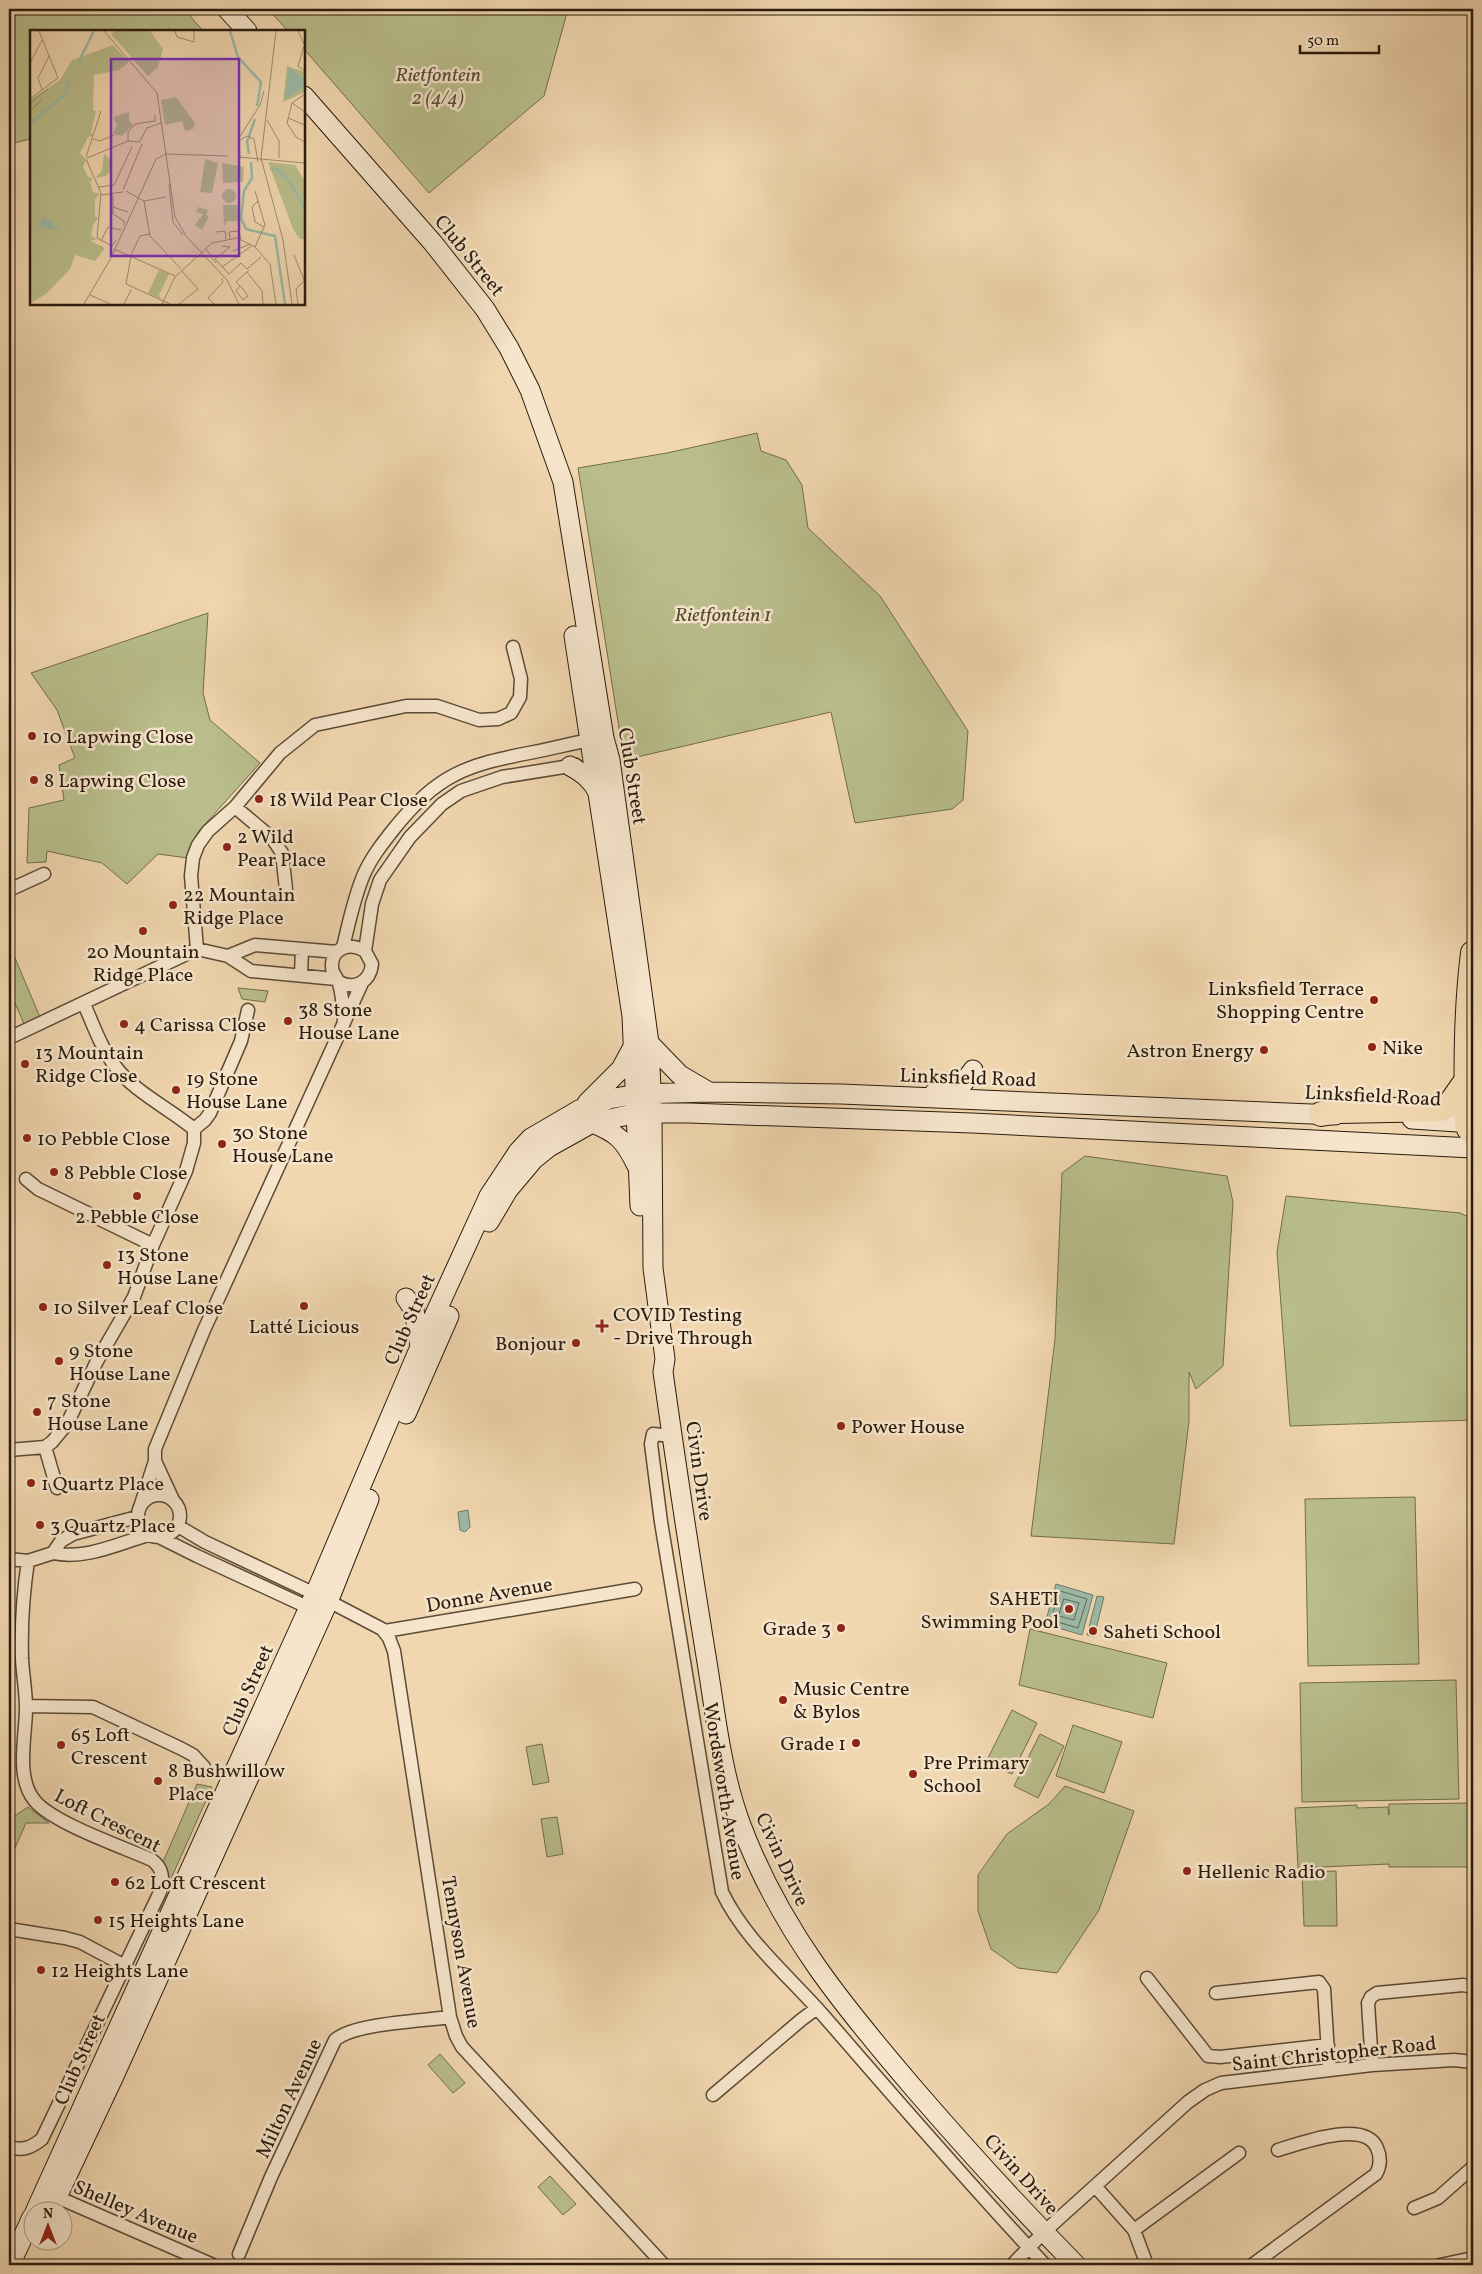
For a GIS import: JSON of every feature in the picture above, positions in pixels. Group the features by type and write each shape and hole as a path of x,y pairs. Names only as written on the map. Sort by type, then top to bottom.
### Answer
{"highway":[{"path":"1470,1136 1466,1081 1473,953"},
{"path":"1321,1114 1339,1111 1441,1109 1450,1104 1466,1081"}],"main road":[{"path":"227,9 246,30"},
{"name":"Club Street","path":"305,97 433,242 485,309 509,348 530,390 563,482 597,739 614,800 641,978 644,1093"},
{"name":"Club Street","path":"602,760 600,795 630,1000 642,1043"},
{"path":"570,766 583,773 592,782 600,795"},
{"path":"578,1110 614,1078 642,1043 680,1075 710,1092"},
{"path":"918,1098 962,1085 973,1070"},
{"name":"Linksfield Road","path":"501,1188 518,1152 531,1138 578,1110 608,1100 644,1093 710,1092 918,1098 1250,1113 1321,1114 1470,1136"},
{"name":"Civin Drive","path":"644,1093 645,1113 639,1172 644,1282 656,1362 663,1372"},
{"path":"501,1188 541,1153 577,1130 592,1123 645,1113 1470,1136"},
{"name":"Civin Drive","path":"645,1113 652,1146 653,1268 665,1359 663,1372 720,1745 740,1823 761,1873 781,1913 815,1966 862,2027 940,2118 1076,2265"},
{"path":"652,1146 668,1125 677,1118 690,1113"},
{"path":"592,1123 613,1132 619,1137 629,1150 639,1172"},
{"name":"Club Street","path":"318,1604 420,1347 501,1188"},
{"name":"Club Street","path":"51,2200 318,1604 382,1468 491,1217 501,1188"},
{"path":"406,1298 414,1310 420,1347"},
{"path":"10,2265 22,2239"},
{"path":"24,2265 31,2252"}],"street":[{"path":"197,949 191,876 193,858 198,844 208,831 235,807 280,753 315,725 406,706 437,706 479,720 498,719 511,713 520,697 521,679 513,647"},
{"path":"344,1024 337,980 332,970 332,960 340,949 356,896 365,872 376,852 425,795 449,777 471,766 498,758 597,739"},
{"path":"365,951 372,904 380,880 410,837 442,804 461,791 502,776 602,760"},
{"path":"235,807 272,838 282,853 286,889"},
{"path":"9,890 44,874"},
{"path":"228,956 255,945 302,949 340,949 358,946 365,951 372,964 371,971 362,983 267,1192 262,1215 181,1397 170,1410 155,1449 155,1461 137,1517 142,1530 148,1535 161,1538 318,1604 353,1615 384,1631"},
{"path":"9,1038 197,949 228,956 251,971 300,974 337,980 346,985 362,983"},
{"path":"300,974 302,949"},
{"path":"84,1004 108,1055 116,1067 129,1081 194,1129"},
{"path":"194,1129 210,1113 241,1041 248,1010"},
{"path":"9,1450 45,1447 58,1436 67,1424 97,1361 134,1297 153,1245 186,1171 194,1142 194,1129"},
{"path":"26,1179 38,1189 153,1245"},
{"name":"Wordsworth Avenue","path":"672,1436 653,1434 651,1444 661,1522 719,1880 728,1903 749,1935 817,2008 1045,2265"},
{"path":"45,1447 57,1488"},
{"path":"155,1461 180,1512 178,1526 168,1536 161,1538"},
{"path":"141,1504 153,1496 160,1495 173,1500"},
{"path":"53,1553 61,1541 73,1534 137,1517"},
{"path":"104,1526 110,1546"},
{"path":"178,1526 318,1604"},
{"path":"9,1559 28,1561 53,1553 68,1556 84,1554 148,1535"},
{"name":"Loft Crescent","path":"9,2147 18,2150 31,2147 42,2139 160,1892 162,1872 152,1860 54,1817 34,1800 26,1786 24,1768 26,1706 22,1661 22,1626 23,1592 28,1561"},
{"name":"Donne Avenue","path":"384,1631 634,1589"},
{"name":"Tennyson Avenue","path":"384,1631 394,1651 450,2017 462,2047 664,2265"},
{"path":"26,1706 93,1708 182,1749 193,1755 204,1767"},
{"path":"9,1929 80,1942 125,1966"},
{"path":"1147,1978 1208,2056 1220,2057 1328,2045"},
{"path":"1216,1993 1319,1982 1324,1989 1330,2070"},
{"path":"1372,2065 1368,2003 1370,1996 1377,1993 1463,1985 1473,1987"},
{"path":"713,2094 817,2008"},
{"name":"Milton Avenue","path":"239,2254 271,2177 335,2040 340,2035 367,2028 450,2017"},
{"name":"Saint Christopher Road","path":"1012,2265 1030,2249 1044,2232 1188,2102 1205,2090 1230,2080 1372,2065 1454,2060 1473,2062"},
{"path":"1252,2265 1376,2174 1380,2163 1375,2143 1365,2134 1342,2134 1278,2150"},
{"path":"1134,2230 1239,2153"},
{"path":"1414,2208 1438,2198 1473,2167"},
{"path":"1095,2186 1134,2230 1147,2265"},
{"name":"Shelley Avenue","path":"51,2200 213,2265"},
{"path":"1440,2265 1473,2258"}],"green space":[{"path":"9,9 184,9 202,30 30,30 30,139 9,144"},
{"name":"Rietfontein 2 (4/4)","path":"268,9 568,9 544,96 429,193 305,50 305,30 287,30"},
{"name":"Rietfontein 1","path":"757,433 761,451 786,460 802,485 808,528 880,596 968,731 963,800 952,809 855,823 831,712 624,760 578,468 667,453"},
{"path":"208,613 203,693 210,720 260,763 198,832 188,858 158,854 127,884 102,863 47,851 46,862 27,863 29,808 64,800 59,765 75,758 57,710 31,673"},
{"path":"9,944 40,1017 24,1024 9,989"},
{"path":"238,988 268,991 265,1002 242,999"},
{"path":"1085,1156 1227,1176 1233,1202 1223,1366 1196,1389 1189,1372 1189,1421 1174,1544 1031,1536 1055,1339 1062,1173"},
{"path":"1286,1196 1460,1213 1473,1219 1473,1420 1290,1426 1277,1252"},
{"path":"1415,1497 1419,1664 1308,1666 1305,1499"},
{"path":"1030,1629 1167,1663 1153,1718 1019,1685"},
{"path":"1456,1680 1459,1799 1302,1802 1300,1683"},
{"path":"1012,1710 1037,1723 1012,1774 986,1762"},
{"path":"1073,1725 1122,1742 1104,1793 1056,1776"},
{"path":"1040,1734 1064,1746 1038,1798 1014,1786"},
{"path":"542,1744 549,1782 533,1785 526,1747"},
{"path":"197,1784 212,1787 169,1883 162,1864"},
{"path":"1065,1786 1134,1811 1099,1910 1057,1973 1018,1968 991,1949 978,1911 978,1875 1007,1834 1049,1804"},
{"path":"1473,1803 1473,1867 1389,1867 1389,1864 1298,1868 1295,1808 1357,1805 1357,1808 1388,1807 1389,1815 1389,1804"},
{"path":"28,1807 49,1823 26,1823 9,1862 9,1820"},
{"path":"557,1817 563,1854 547,1857 541,1819"},
{"path":"1336,1871 1337,1926 1304,1926 1302,1872"},
{"path":"440,2054 465,2083 453,2093 428,2065"},
{"path":"550,2176 576,2204 563,2215 538,2187"}],"water":[{"path":"468,1510 470,1527 465,1532 460,1530 458,1512"},
{"name":"SAHETI Swimming Pool","path":"1056,1584 1093,1595 1082,1635 1045,1624"},
{"path":"1097,1596 1104,1597 1094,1637 1087,1635"}],"place":[{"name":"10 Lapwing Close","path":"32,736"},
{"name":"8 Lapwing Close","path":"34,780"},
{"name":"18 Wild Pear Close","path":"259,799"},
{"name":"2 Wild Pear Place","path":"227,847"},
{"name":"22 Mountain Ridge Place","path":"173,905"},
{"name":"20 Mountain Ridge Place","path":"143,931"},
{"name":"Linksfield Terrace Shopping Centre","path":"1374,1000"},
{"name":"38 Stone House Lane","path":"288,1021"},
{"name":"4 Carissa Close","path":"124,1024"},
{"name":"Nike","path":"1372,1047"},
{"name":"Astron Energy","path":"1264,1050"},
{"name":"13 Mountain Ridge Close","path":"25,1064"},
{"name":"19 Stone House Lane","path":"176,1090"},
{"name":"10 Pebble Close","path":"27,1138"},
{"name":"30 Stone House Lane","path":"222,1144"},
{"name":"8 Pebble Close","path":"54,1172"},
{"name":"2 Pebble Close","path":"137,1196"},
{"name":"13 Stone House Lane","path":"107,1265"},
{"name":"Latté Licious","path":"304,1306"},
{"name":"10 Silver Leaf Close","path":"43,1307"},
{"name":"COVID Testing - Drive Through","path":"602,1326"},
{"name":"Bonjour","path":"576,1343"},
{"name":"9 Stone House Lane","path":"59,1361"},
{"name":"7 Stone House Lane","path":"37,1412"},
{"name":"Power House","path":"841,1426"},
{"name":"1 Quartz Place","path":"31,1483"},
{"name":"3 Quartz Place","path":"40,1525"},
{"name":"SAHETI Swimming Pool","path":"1069,1609"},
{"name":"Grade 3","path":"841,1628"},
{"name":"Saheti School","path":"1093,1631"},
{"name":"Music Centre & Bylos","path":"783,1700"},
{"name":"Grade 1","path":"856,1743"},
{"name":"65 Loft Crescent","path":"61,1745"},
{"name":"Pre Primary School","path":"913,1774"},
{"name":"8 Bushwillow Place","path":"158,1781"},
{"name":"Hellenic Radio","path":"1187,1871"},
{"name":"62 Loft Crescent","path":"115,1882"},
{"name":"15 Heights Lane","path":"98,1920"},
{"name":"12 Heights Lane","path":"41,1970"}]}
